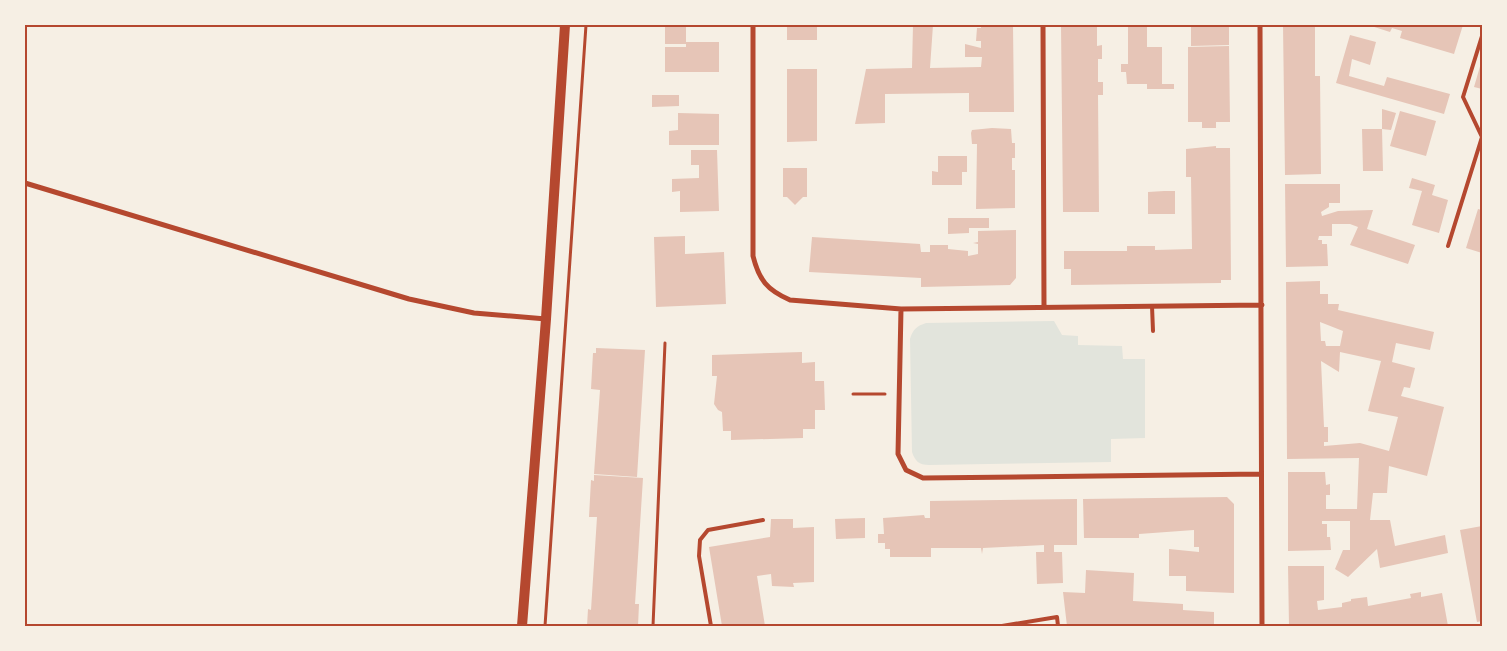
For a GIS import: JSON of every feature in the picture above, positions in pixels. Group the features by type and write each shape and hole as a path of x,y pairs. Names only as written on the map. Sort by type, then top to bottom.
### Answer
{"main road":[{"path":"522,626 546,319 565,25"}],"street":[{"path":"753,25 753,256 758,275 774,293 790,300 901,309 1262,305"},
{"path":"1043,25 1044,307"},
{"path":"1260,25 1262,626"},
{"path":"25,183 408,299 474,313 546,319"},
{"path":"901,309 898,454 906,470 923,478 1261,474"}],"lane":[{"path":"1448,246 1482,137 1463,97 1482,36"},
{"path":"1152,306 1152,332"},
{"path":"711,626 699,556 700,540 708,530 763,520"},
{"path":"1002,626 1057,617 1058,626"}],"path":[{"path":"545,626 586,25"},
{"path":"653,626 665,343"},
{"path":"853,394 871,394"}],"shaded area":[{"path":"1054,321 1062,335 1078,336 1078,345 1122,346 1123,359 1145,359 1145,438 1111,439 1111,462 929,465 918,462 912,452 910,339 916,328 926,323"}],"building":[{"path":"665,25 686,25 686,42 719,42 719,72 665,72 665,47 686,47 686,44 665,44"},
{"path":"787,25 817,25 817,40 787,40"},
{"path":"913,25 933,25 930,68 981,67 982,57 965,57 965,44 981,48 981,41 976,41 977,28 981,28 981,25 1013,25 1014,112 969,112 969,93 885,94 885,123 855,124 866,69 912,68"},
{"path":"1061,25 1097,25 1097,46 1102,45 1102,59 1098,59 1098,82 1103,82 1103,95 1098,95 1099,212 1063,212"},
{"path":"1128,25 1147,25 1147,47 1162,47 1162,84 1174,84 1174,89 1147,89 1147,84 1127,84 1126,72 1121,72 1121,64 1128,64"},
{"path":"1191,25 1229,25 1229,45 1191,46"},
{"path":"1283,25 1315,25 1315,76 1320,76 1321,174 1285,175"},
{"path":"1368,25 1463,25 1454,54 1400,38 1402,31 1392,28 1390,32"},
{"path":"1350,35 1376,42 1370,65 1352,59 1349,76 1384,86 1387,77 1450,94 1444,114 1336,83"},
{"path":"1229,46 1230,122 1216,122 1216,128 1202,128 1202,122 1188,122 1188,47"},
{"path":"1482,63 1482,89 1474,87"},
{"path":"787,69 817,69 817,141 787,142"},
{"path":"652,95 679,95 679,106 652,107"},
{"path":"1382,109 1396,113 1391,130 1382,129"},
{"path":"1400,111 1436,121 1426,156 1390,146"},
{"path":"678,113 719,114 719,145 669,145 669,131 678,130"},
{"path":"1011,129 1012,143 1015,143 1015,158 1012,158 1012,170 1015,170 1015,208 976,209 977,144 972,144 971,133 972,130"},
{"path":"1362,129 1382,129 1383,171 1363,171"},
{"path":"1216,146 1216,148 1230,148 1231,280 1221,280 1221,283 1071,285 1071,269 1064,269 1064,251 1127,251 1127,246 1155,246 1155,250 1192,249 1191,177 1186,177 1186,149"},
{"path":"691,150 717,150 719,211 680,212 680,191 672,192 672,179 699,178 699,165 691,165"},
{"path":"938,156 967,156 967,172 962,172 962,185 932,185 932,171 938,172"},
{"path":"783,168 807,168 807,197 803,197 795,205 787,197 783,197"},
{"path":"1412,178 1435,185 1432,195 1448,200 1439,233 1412,225 1422,191 1409,188"},
{"path":"1285,184 1340,184 1340,203 1329,203 1329,207 1321,212 1322,216 1338,211 1373,210 1367,229 1415,245 1408,264 1350,245 1358,227 1350,224 1332,224 1332,236 1319,236 1318,240 1322,240 1322,244 1327,244 1328,266 1286,267"},
{"path":"1175,191 1175,214 1148,214 1148,192"},
{"path":"1478,209 1482,210 1482,253 1466,248"},
{"path":"948,218 989,218 989,228 969,228 969,233 948,234"},
{"path":"1016,230 1016,278 1010,285 921,287 921,278 809,272 812,237 920,244 921,252 930,252 930,245 948,245 948,249 968,251 968,256 978,254 978,244 973,243 978,242 978,231"},
{"path":"685,236 685,254 724,252 726,304 656,307 654,237"},
{"path":"1320,281 1320,294 1328,294 1328,304 1339,304 1338,310 1434,332 1430,350 1396,343 1392,362 1415,368 1410,388 1404,387 1401,396 1444,407 1427,476 1389,466 1387,493 1373,493 1370,520 1390,520 1395,546 1445,535 1448,553 1380,568 1377,549 1348,577 1335,569 1343,550 1350,550 1350,521 1322,521 1322,524 1327,524 1327,537 1330,537 1331,550 1288,551 1288,472 1325,472 1326,485 1330,484 1330,495 1326,495 1326,509 1357,509 1359,458 1287,459 1286,282","holes":["1320,322 1343,331 1340,346 1326,346 1325,341 1321,341","1340,352 1381,361 1368,411 1398,417 1389,451 1360,443 1324,446 1324,442 1328,442 1328,427 1324,427 1321,361 1339,372"]},
{"path":"596,348 645,350 637,477 594,474 600,390 591,389 593,353 596,353"},
{"path":"802,352 802,363 815,362 815,381 824,381 825,410 815,410 815,429 803,429 803,438 731,440 731,431 723,431 722,412 714,404 717,376 712,376 712,355"},
{"path":"594,475 643,478 635,604 639,604 638,626 587,626 588,609 591,610 597,517 589,517 591,480 594,481"},
{"path":"1227,497 1234,504 1234,593 1186,591 1186,576 1169,576 1169,549 1199,552 1199,547 1194,547 1194,530 1139,534 1139,538 1084,538 1083,499"},
{"path":"1077,499 1077,545 1054,545 1054,552 1062,552 1063,583 1037,584 1036,552 1044,552 1044,545 983,548 982,554 981,548 931,548 931,557 890,557 890,549 885,549 885,543 878,543 878,534 884,534 883,518 924,515 925,518 930,518 930,501"},
{"path":"865,518 865,538 836,539 835,519"},
{"path":"771,519 793,519 793,528 814,527 814,582 793,583 794,587 772,586 771,574 757,576 765,626 722,626 709,547 770,537"},
{"path":"1482,526 1482,621 1477,622 1460,530"},
{"path":"1288,566 1324,566 1324,600 1317,601 1318,610 1342,607 1342,603 1351,601 1351,599 1367,597 1368,606 1411,598 1410,594 1421,592 1421,597 1442,593 1448,626 1289,626"},
{"path":"1086,570 1134,573 1133,601 1183,604 1183,610 1214,612 1214,626 1067,626 1063,592 1085,593"}]}
